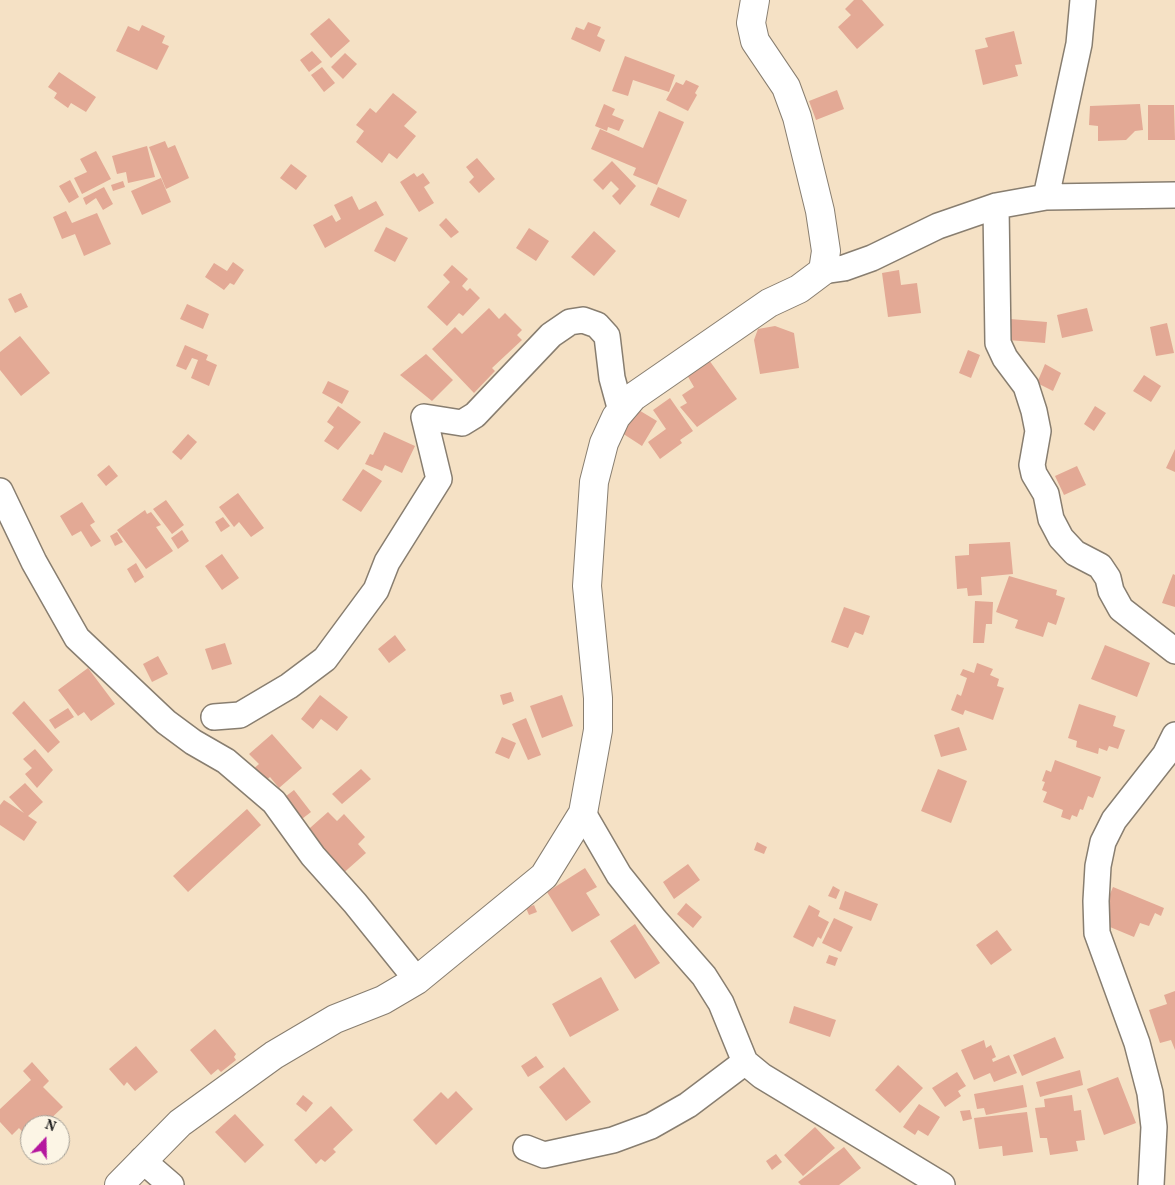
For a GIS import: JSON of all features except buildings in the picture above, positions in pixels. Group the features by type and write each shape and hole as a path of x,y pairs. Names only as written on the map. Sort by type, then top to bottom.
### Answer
{"street":[{"path":"755,0 751,23 755,41 786,87 799,126 820,211 826,252 823,271"},
{"path":"1046,197 1078,44 1083,0"},
{"path":"118,1185 180,1124 274,1055 335,1019 382,1000 417,980 544,876 582,813 598,730 598,698 587,586 594,482 604,443 621,411 632,397 769,303 799,289 823,271 844,268 872,258 938,226 996,206 1046,197 1175,195"},
{"path":"996,206 998,343 1005,358 1026,386 1034,411 1038,432 1033,457 1034,474 1046,494 1051,519 1061,538 1076,554 1100,566 1108,578 1111,591 1121,610 1175,651"},
{"path":"214,717 240,715 290,686 325,658 376,590 387,562 439,479 424,417 462,423 475,415 551,335 570,322 583,320 597,325 607,336 612,378 621,411"},
{"path":"0,491 34,562 77,638 166,722 194,742 226,761 274,802 313,856 355,903 417,980"},
{"path":"1151,1185 1154,1127 1150,1093 1137,1043 1097,933 1096,901 1098,866 1103,842 1114,820 1165,755 1175,735"},
{"path":"582,813 619,875 704,976 721,1003 745,1062 762,1076 942,1185"},
{"path":"526,1148 544,1155 613,1140 650,1126 688,1105 745,1062"},
{"path":"142,1160 171,1185"}]}
